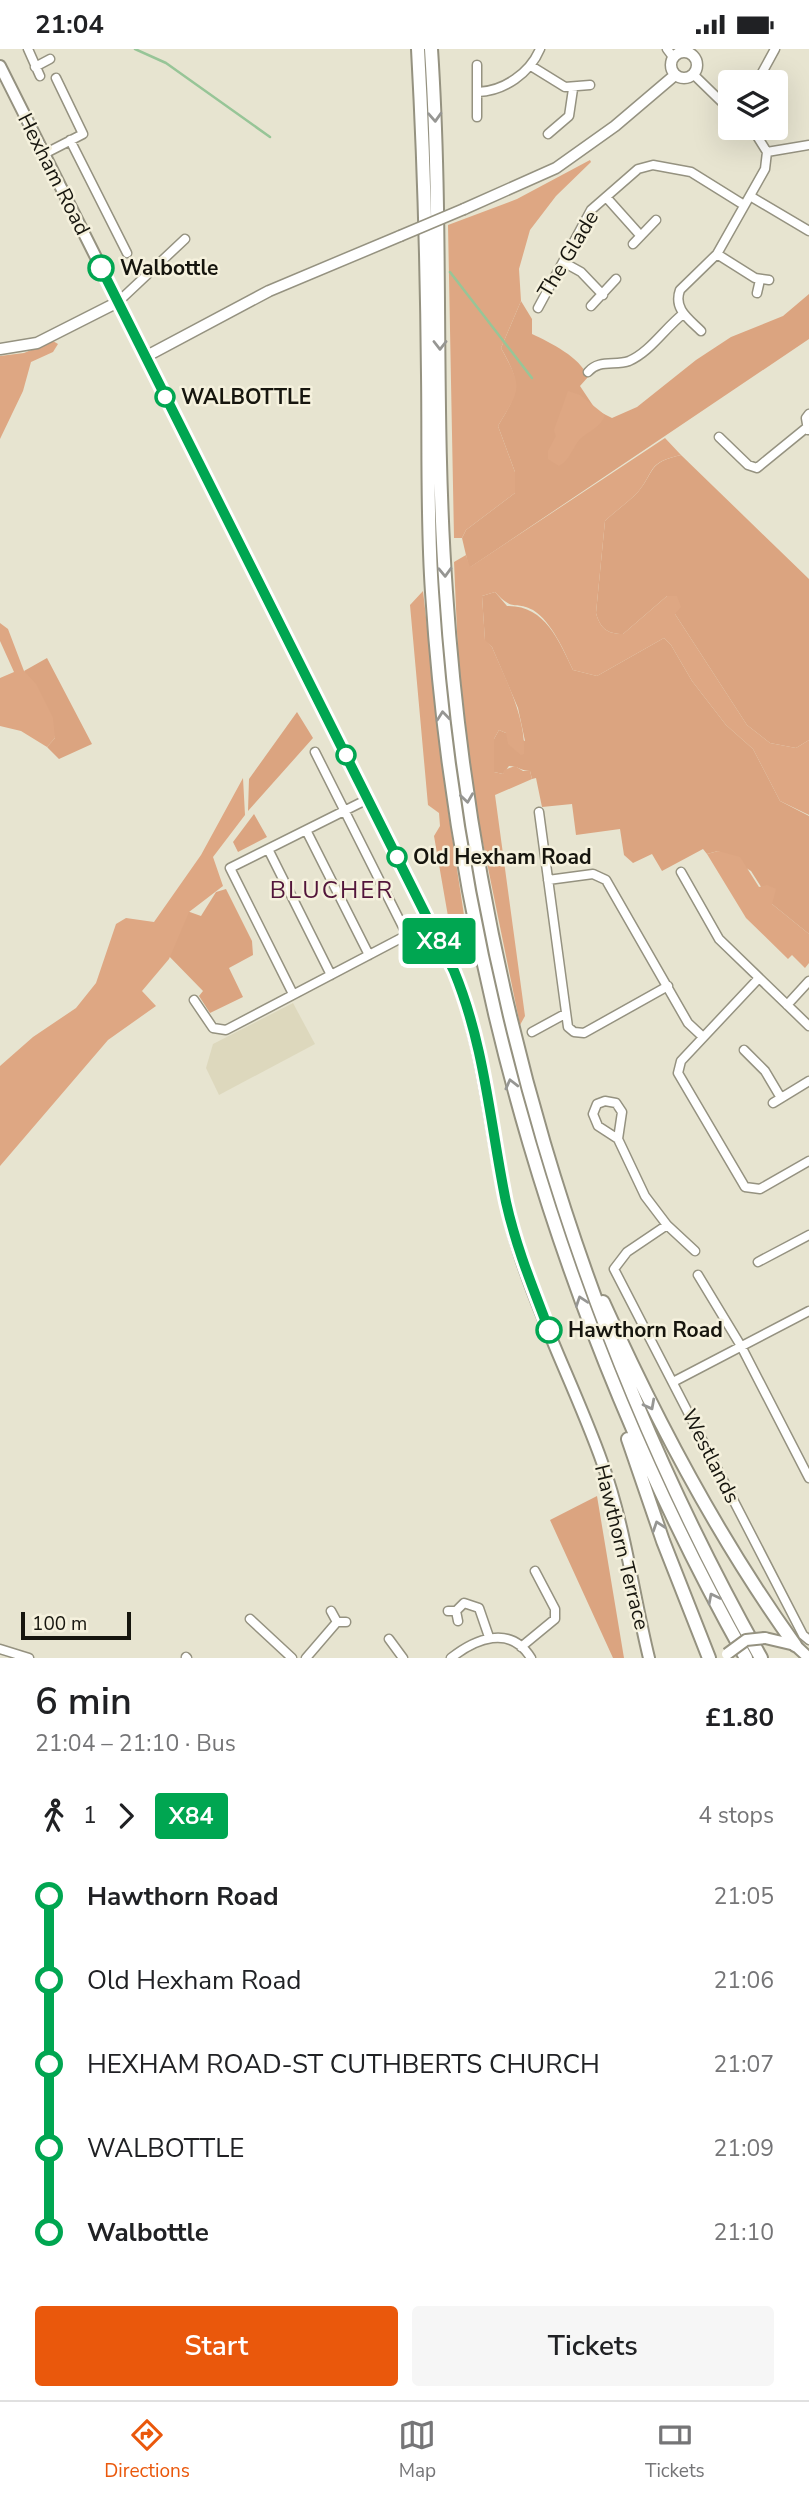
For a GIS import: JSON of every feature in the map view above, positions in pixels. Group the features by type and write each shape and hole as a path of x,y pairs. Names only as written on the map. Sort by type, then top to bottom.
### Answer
{"highway":[{"path":"418,49 425,196 432,590 452,788 477,937 514,1095 663,1541 709,1658"},
{"path":"431,49 439,194 445,588 458,735 478,866 510,1024 541,1142 603,1325 664,1471 761,1658"},
{"path":"571,1231 645,1397 724,1538 801,1648"},
{"path":"591,1331 653,1476 746,1658"}],"main road":[{"name":"Hexham Road","path":"0,66 145,357"},
{"name":"Hawthorn Terrace","path":"145,357 432,926 468,1005 485,1072 503,1185 517,1243 602,1462 622,1527 649,1658"},
{"path":"726,1656 746,1640 765,1638 801,1648 809,1658"}],"street":[{"path":"28,49 40,76"},
{"path":"478,92 495,89 531,66 540,49"},
{"path":"764,70 775,49"},
{"path":"670,53 697,53 697,65 693,74 684,78 675,75 671,67 670,53"},
{"path":"35,67 50,59"},
{"path":"477,65 477,117"},
{"path":"531,66 548,79 573,89 590,85"},
{"path":"693,74 718,98"},
{"path":"145,357 269,291 556,168 615,126 675,75"},
{"path":"44,154 83,134 56,78"},
{"path":"548,134 567,119 573,89"},
{"path":"567,119 578,125"},
{"path":"70,140 127,253"},
{"path":"701,331 683,314 678,297 680,290 717,254 765,169 767,152 760,140"},
{"path":"767,152 809,145"},
{"name":"The Glade","path":"527,296 538,304 585,219 638,169 653,165 691,172 744,205"},
{"path":"750,196 809,232"},
{"path":"606,197 640,235"},
{"path":"633,244 656,220"},
{"path":"0,349 37,343 118,302 185,239"},
{"path":"717,254 764,280 757,293"},
{"path":"563,262 582,272 603,295"},
{"path":"590,306 616,279"},
{"path":"585,358 590,369 628,361 639,356 683,314"},
{"path":"719,437 748,465 757,468 808,430 806,418 809,414"},
{"path":"315,751 407,935"},
{"path":"293,994 230,868 368,799"},
{"path":"539,812 565,1014 571,1030 584,1033 668,986"},
{"path":"306,829 369,955"},
{"path":"268,849 331,975"},
{"path":"681,872 719,939 809,1026"},
{"path":"548,880 593,874 606,880 688,1023 703,1037"},
{"path":"194,1000 209,1024 220,1031 232,1028 407,935 432,926"},
{"path":"759,978 681,1061 678,1073 745,1188 760,1189 809,1161"},
{"path":"787,1005 809,981"},
{"path":"532,1031 565,1014"},
{"path":"744,1050 765,1071 777,1100 809,1081"},
{"path":"618,1139 622,1112 616,1103 605,1101 597,1104 593,1114 598,1126 618,1139 645,1196 667,1225 695,1251"},
{"name":"Westlands","path":"667,1225 627,1252 614,1269 799,1626 809,1640"},
{"path":"758,1262 809,1235"},
{"path":"698,1275 741,1346 809,1478"},
{"path":"673,1382 809,1311"},
{"path":"521,1647 555,1619 555,1609 535,1571"},
{"path":"458,1621 452,1611 464,1603 479,1608 489,1637"},
{"path":"306,1658 341,1622 331,1611"},
{"path":"250,1619 292,1658"},
{"path":"451,1658 468,1644 489,1637 503,1638 521,1647 531,1658"},
{"path":"388,1639 403,1658"},
{"path":"0,1649 29,1658"}],"shaded area":[{"path":"590,160 591,162 556,196 530,230 519,269 521,301 501,348 516,380 515,395 498,426 515,472 515,493 466,530 462,538 454,538 448,225 517,199"},
{"path":"809,294 809,339 469,568 462,538 466,530 515,493 515,472 498,426 514,396 515,388 512,371 501,348 521,301 532,319 532,334 564,351 579,363 588,377 580,386 596,410 612,418 637,407 696,360 731,337 783,316"},
{"path":"53,341 58,344 53,352 31,362 23,391 0,439 0,356 24,353"},
{"path":"568,391 580,395 605,415 598,426 580,439 566,461 559,466 548,459 548,451 556,436 554,430"},
{"path":"665,438 681,455 657,464 638,492 605,521 596,613 602,626 608,631 623,634 667,596 677,596 681,607 675,614 747,725 770,743 796,748 809,740 809,815 780,801 753,749 726,725 692,681 664,638 597,676 573,670 552,629 533,610 506,602 495,592 482,596 485,640 492,647 514,699 524,740 524,754 521,755 508,744 506,733 499,730 494,739 494,772 503,774 504,770 515,766 523,771 530,771 532,779 495,795 525,1016 520,1025 473,794 458,654 454,562 466,555 470,567"},
{"path":"681,455 809,579 809,740 796,748 770,743 747,725 675,614 667,596 623,634 608,631 602,626 596,613 605,521 638,492 657,464"},
{"path":"423,591 448,810 469,948 463,951 449,922 434,836 440,826 439,813 428,805 410,605"},
{"path":"495,592 507,606 520,607 541,618 556,637 573,670 597,676 664,638 671,645 692,681 726,725 753,749 780,801 809,816 809,934 772,904 751,871 718,851 707,854 703,849 662,871 652,854 633,863 624,855 620,829 576,835 572,804 542,807 536,778 532,779 530,771 509,766 503,774 494,772 494,739 499,730 525,741 518,708 492,647 485,641 482,596"},
{"path":"0,623 8,629 24,671 36,684 53,718 55,738 47,747 21,731 0,726 0,678 14,672 0,641"},
{"path":"47,658 92,744 59,759 47,747 55,738 24,671"},
{"path":"297,712 313,738 248,811 249,779"},
{"path":"243,778 245,815 213,857 223,886 189,912 169,959 142,991 156,1006 108,1040 0,1166 0,1066 33,1037 76,1008 96,983 116,924 126,918 154,922 201,855"},
{"path":"254,814 267,837 238,852 233,842"},
{"path":"718,851 740,857 759,887 767,885 776,889 772,904 809,934 809,963 805,968 792,955 788,959 746,918 707,854"},
{"path":"226,889 252,941 253,955 229,968 243,997 210,1013 199,996 203,991 163,950 187,911 201,916 216,892"},
{"path":"293,1003 315,1044 219,1095 206,1068 213,1044"},
{"path":"597,1496 624,1658 613,1658 550,1520"}],"waterway":[{"path":"135,49 166,63 270,137"},
{"path":"450,272 532,378"}],"bus line":[{"name":"X84","path":"101,268 454,971 468,1005 485,1072 510,1220 520,1255 549,1330"}],"place":[{"name":"Walbottle","path":"101,268"},
{"name":"WALBOTTLE","path":"165,397"},
{"name":"Old Hexham Road","path":"397,857"},
{"name":"Hawthorn Road","path":"549,1330"}],"district":[{"name":"BLUCHER","path":"332,890"}]}
